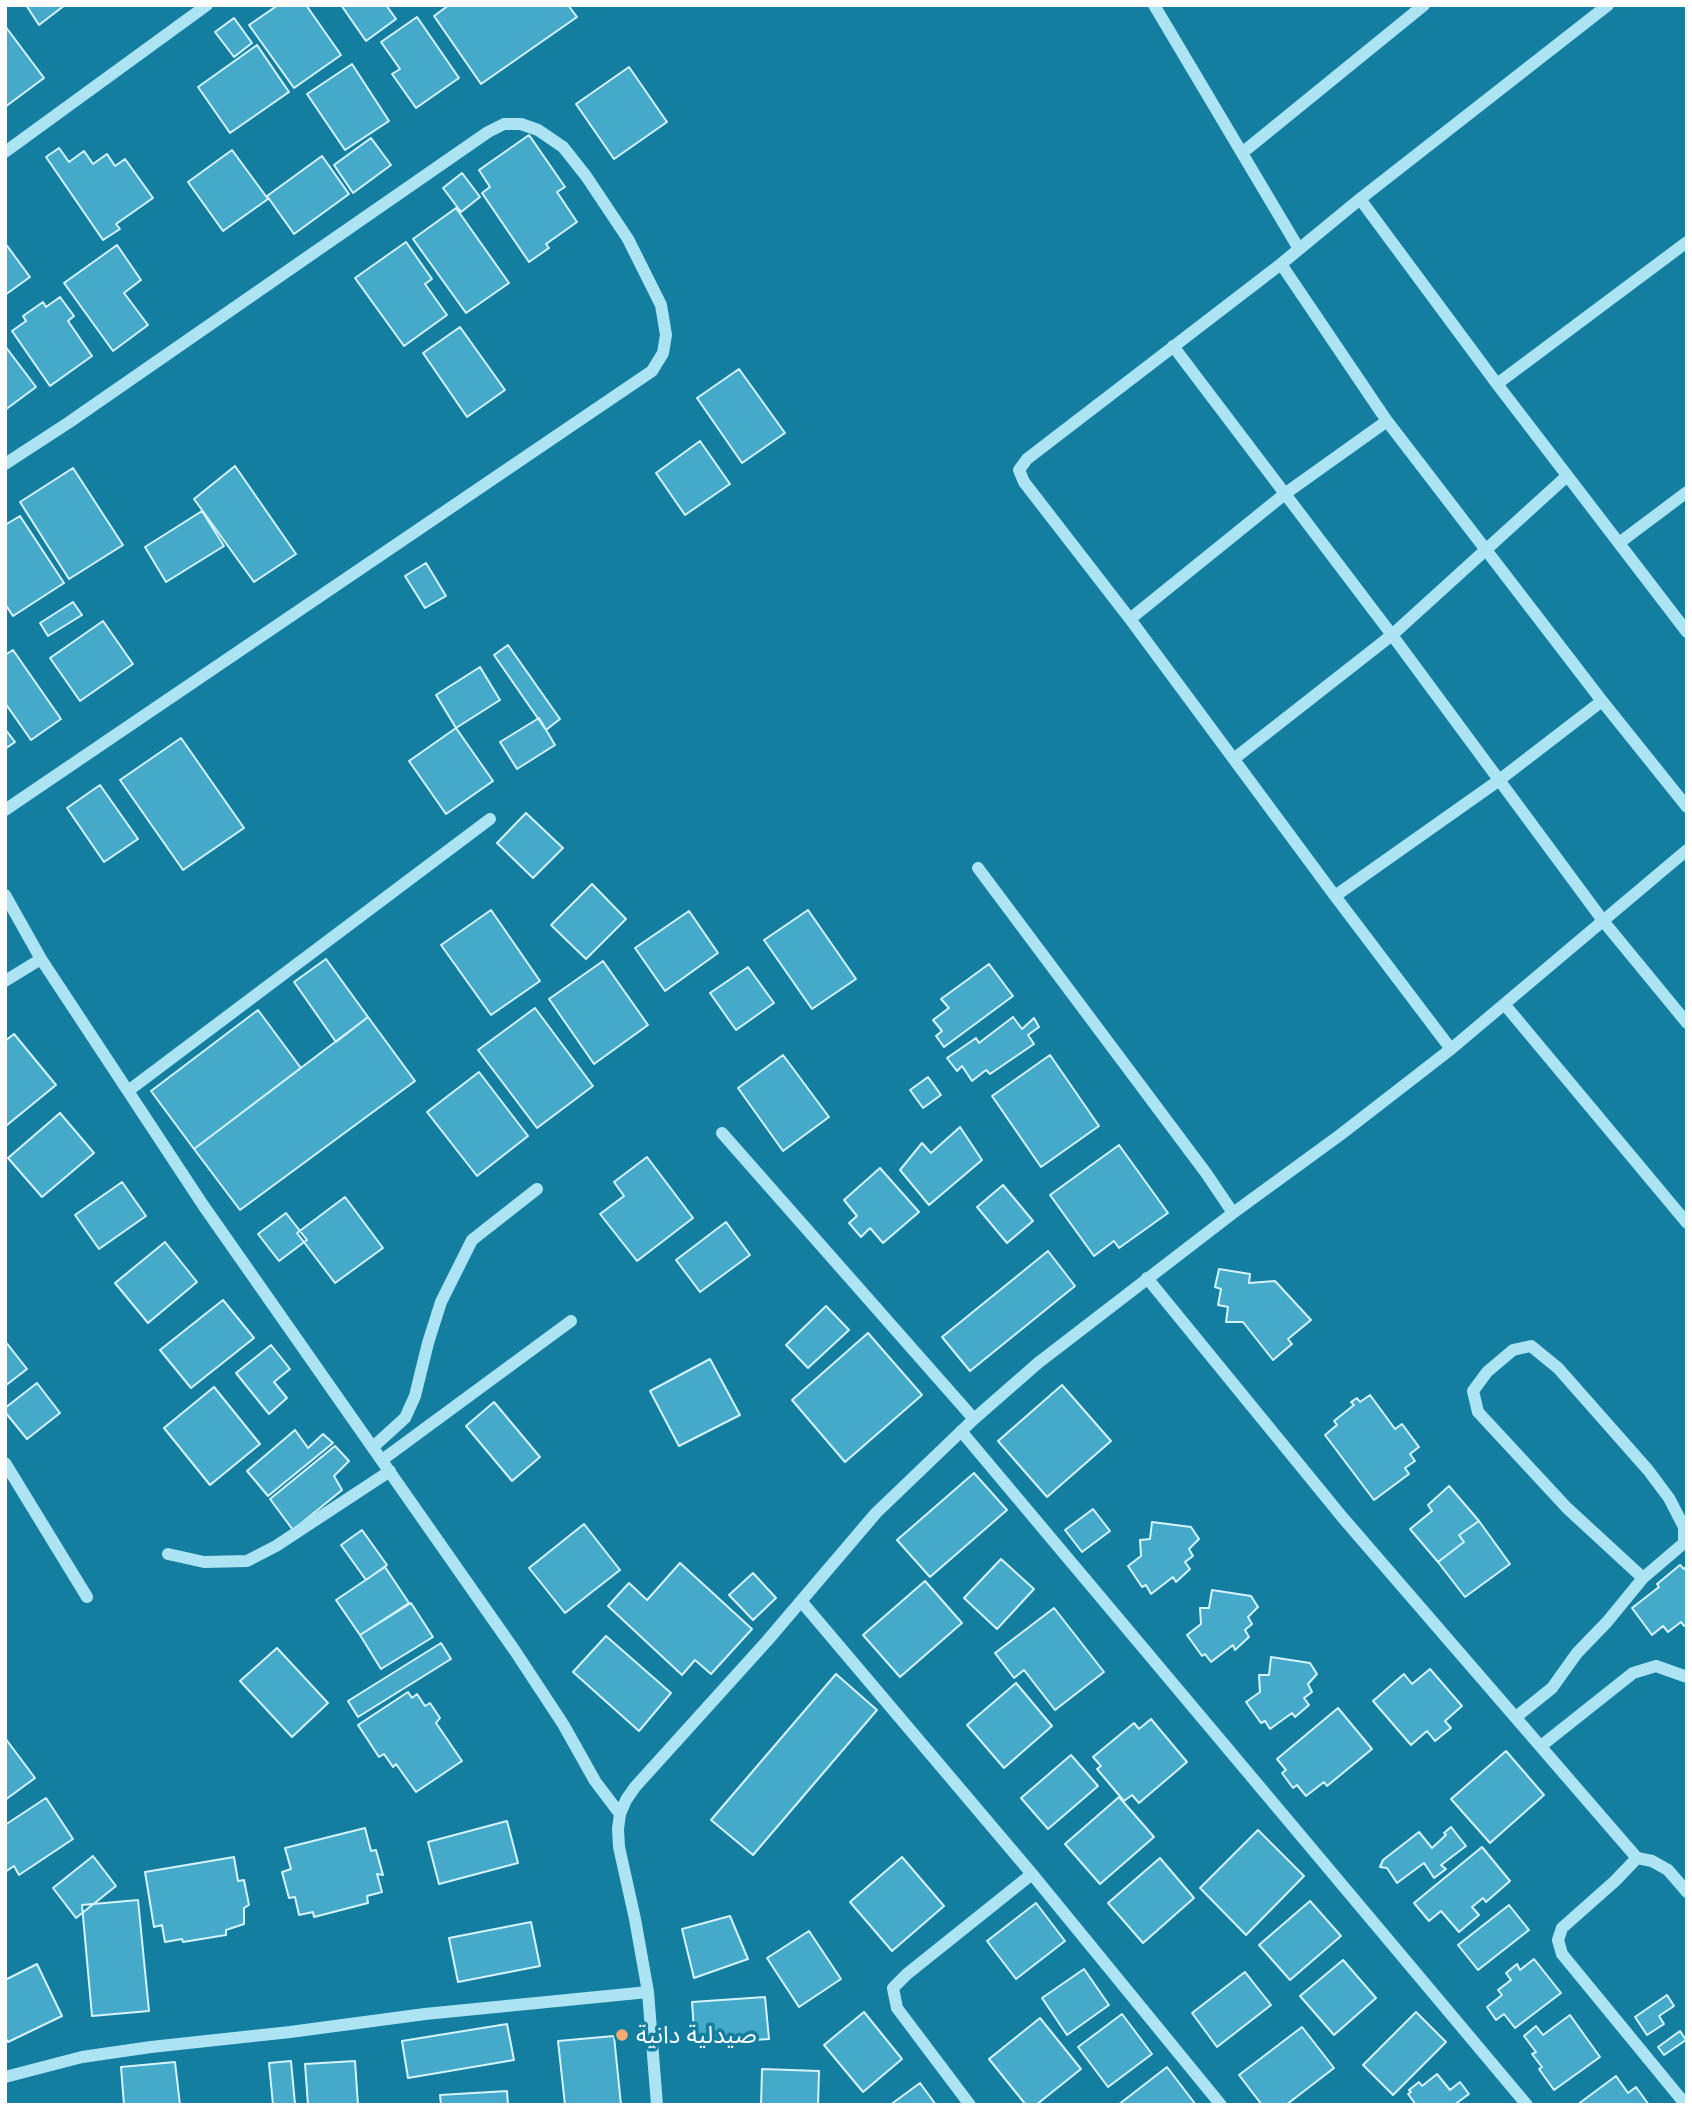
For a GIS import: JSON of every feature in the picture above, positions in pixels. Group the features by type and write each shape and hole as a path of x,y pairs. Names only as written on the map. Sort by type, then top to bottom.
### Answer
{"street":[{"path":"5,152 207,5"},
{"path":"1154,5 1299,249"},
{"path":"1242,153 1424,5"},
{"path":"1451,1049 1335,897 1235,758 1024,482 1019,470 1027,459 1281,264 1608,5"},
{"path":"5,464 488,132 504,124 521,124 538,130 564,147 628,239 661,305 666,335 663,353 652,371 5,810"},
{"path":"1360,199 1497,384 1687,632"},
{"path":"1497,384 1687,242"},
{"path":"1281,264 1387,421 1687,807"},
{"path":"1173,346 1286,493 1604,922 1687,1023"},
{"path":"1130,619 1286,493 1387,421"},
{"path":"1235,758 1392,635 1567,476"},
{"path":"1619,543 1687,492"},
{"path":"1335,897 1498,781 1602,701"},
{"path":"128,1091 490,820"},
{"path":"657,2105 648,1992 619,1847 620,1814 635,1787 768,1641 876,1513 974,1419 1038,1363 1147,1278 1451,1049 1687,850"},
{"path":"978,868 1233,1213"},
{"path":"5,895 41,959 203,1205 515,1651 563,1724 595,1781 620,1814"},
{"path":"5,981 41,959"},
{"path":"1504,1005 1687,1223"},
{"path":"722,1133 974,1419"},
{"path":"373,1447 405,1418 415,1396 441,1302 472,1240 537,1189"},
{"path":"1147,1278 1343,1518 1637,1858 1652,1861 1668,1870 1687,1892"},
{"path":"382,1460 571,1321"},
{"path":"1516,1717 1552,1688 1577,1653 1643,1578 1684,1543 1684,1527 1669,1498 1648,1470 1558,1368 1531,1346 1513,1350 1487,1372 1473,1391 1478,1412 1567,1508 1643,1578"},
{"path":"961,1431 1527,2105"},
{"path":"5,1463 87,1597"},
{"path":"168,1554 204,1562 247,1561 276,1546 390,1471"},
{"path":"801,1601 1032,1874 1221,2105"},
{"path":"1541,1746 1633,1673 1656,1666 1687,1677"},
{"path":"1637,1858 1562,1928 1558,1940 1562,1954 1686,2105"},
{"path":"970,2105 897,2008 893,1988 1032,1874"},
{"path":"5,2077 82,2057 151,2047 425,2014 648,1992"}],"building":[{"path":"26,5 65,5 39,25"},
{"path":"278,5 306,5 341,55 294,88 249,25"},
{"path":"341,5 386,5 396,19 366,41"},
{"path":"449,5 568,5 577,17 481,84 434,16"},
{"path":"417,17 459,78 416,108 392,74 400,69 381,42"},
{"path":"234,18 252,43 234,57 215,32"},
{"path":"5,26 44,78 5,107"},
{"path":"257,45 289,92 230,133 198,87"},
{"path":"352,64 389,121 345,150 307,94"},
{"path":"629,67 667,122 614,159 576,104"},
{"path":"529,135 565,187 557,192 577,222 546,244 549,248 529,262 482,193 490,187 479,170"},
{"path":"371,138 391,165 353,193 334,165"},
{"path":"59,148 69,162 84,151 93,164 107,154 115,166 125,159 153,198 116,224 120,229 103,240 46,157"},
{"path":"232,150 268,199 223,231 188,182"},
{"path":"322,156 349,194 294,234 267,196"},
{"path":"462,173 480,197 461,212 443,188"},
{"path":"456,208 509,283 466,313 413,239"},
{"path":"406,242 432,279 425,284 447,315 404,346 355,278"},
{"path":"5,243 30,277 5,295"},
{"path":"117,245 141,280 124,293 148,325 113,351 64,283"},
{"path":"60,297 74,316 68,321 92,356 50,386 12,331 26,321 23,316 43,302 46,307"},
{"path":"460,327 505,390 467,417 423,353"},
{"path":"5,346 36,387 5,410"},
{"path":"739,369 785,433 742,463 697,398"},
{"path":"700,441 730,484 685,515 656,473"},
{"path":"235,466 296,554 254,582 194,499"},
{"path":"73,468 123,545 69,579 20,502"},
{"path":"202,511 224,546 166,582 145,547"},
{"path":"20,516 64,583 13,616 5,604 5,525"},
{"path":"426,563 446,596 425,608 405,576"},
{"path":"73,602 82,615 48,636 40,623"},
{"path":"103,621 133,664 80,701 50,658"},
{"path":"508,645 560,719 546,730 494,655"},
{"path":"13,650 61,719 31,740 5,703 5,655"},
{"path":"480,667 500,700 456,728 436,695"},
{"path":"539,718 555,745 517,769 500,742"},
{"path":"456,728 493,781 446,814 409,761"},
{"path":"5,729 15,742 5,749"},
{"path":"181,738 244,828 183,870 120,780"},
{"path":"100,785 138,839 104,862 67,808"},
{"path":"526,813 563,848 533,878 497,843"},
{"path":"592,884 626,919 586,959 551,925"},
{"path":"491,910 540,981 491,1015 441,945"},
{"path":"808,910 856,979 812,1009 764,940"},
{"path":"689,911 718,953 665,991 635,948"},
{"path":"326,959 368,1017 336,1042 294,982"},
{"path":"603,961 648,1025 594,1064 549,999"},
{"path":"989,964 1013,996 944,1047 936,1036 942,1031 933,1020 949,1008 941,999"},
{"path":"748,967 774,1003 736,1030 710,993"},
{"path":"535,1008 593,1086 537,1128 478,1050"},
{"path":"258,1010 301,1068 194,1149 151,1091"},
{"path":"368,1017 415,1081 240,1210 194,1149"},
{"path":"1013,1017 1022,1029 1034,1018 1039,1027 1028,1035 1034,1044 990,1074 986,1070 972,1081 962,1066 957,1071 947,1058 976,1038 979,1043"},
{"path":"14,1034 56,1085 7,1125 5,1041"},
{"path":"783,1055 829,1117 783,1151 738,1088"},
{"path":"1050,1055 1099,1126 1041,1167 992,1096"},
{"path":"479,1072 528,1136 477,1176 427,1112"},
{"path":"928,1077 941,1095 923,1108 910,1090"},
{"path":"60,1113 94,1153 42,1197 8,1158"},
{"path":"960,1127 982,1160 929,1205 900,1170 922,1143 931,1153"},
{"path":"1119,1145 1168,1213 1119,1248 1114,1241 1094,1256 1050,1195"},
{"path":"647,1157 693,1218 637,1261 600,1214 624,1196 614,1182"},
{"path":"880,1168 919,1212 883,1243 870,1228 861,1237 849,1223 857,1216 844,1200"},
{"path":"122,1182 146,1216 99,1249 75,1215"},
{"path":"1003,1185 1033,1221 1007,1243 977,1207"},
{"path":"345,1197 383,1248 335,1283 297,1233"},
{"path":"286,1213 307,1240 279,1261 258,1234"},
{"path":"726,1222 750,1255 700,1292 676,1260"},
{"path":"165,1242 197,1282 148,1323 115,1283"},
{"path":"1048,1251 1075,1286 970,1371 942,1337"},
{"path":"1219,1269 1250,1274 1249,1283 1275,1281 1311,1320 1288,1339 1292,1344 1273,1360 1243,1322 1226,1322 1228,1307 1218,1305 1221,1289 1215,1287"},
{"path":"223,1300 254,1338 191,1388 160,1350"},
{"path":"826,1306 849,1330 808,1368 786,1345"},
{"path":"868,1333 922,1395 845,1462 792,1400"},
{"path":"5,1341 27,1369 5,1386"},
{"path":"271,1345 290,1369 274,1382 287,1398 269,1414 236,1373"},
{"path":"710,1359 740,1415 679,1446 650,1391"},
{"path":"37,1383 60,1413 27,1439 5,1412 5,1408"},
{"path":"1062,1385 1111,1441 1047,1497 998,1441"},
{"path":"214,1387 260,1444 210,1485 164,1428"},
{"path":"1370,1395 1395,1429 1402,1424 1419,1447 1410,1454 1415,1461 1405,1468 1409,1474 1374,1500 1325,1435 1337,1425 1334,1421 1354,1405 1351,1402 1357,1398 1360,1402"},
{"path":"494,1402 540,1457 512,1481 466,1426"},
{"path":"295,1430 308,1448 323,1434 333,1443 268,1496 247,1471"},
{"path":"335,1446 349,1461 334,1476 342,1490 293,1530 270,1499"},
{"path":"974,1473 1007,1510 930,1577 897,1540"},
{"path":"1449,1486 1479,1521 1459,1535 1464,1542 1438,1562 1410,1529 1432,1511 1428,1505"},
{"path":"1093,1509 1110,1531 1082,1552 1065,1530"},
{"path":"1479,1521 1510,1564 1465,1597 1438,1562 1464,1542 1459,1535"},
{"path":"1152,1522 1191,1527 1199,1539 1189,1549 1193,1556 1185,1562 1190,1569 1176,1582 1173,1577 1151,1594 1146,1585 1142,1587 1128,1566 1141,1556 1140,1540 1150,1539"},
{"path":"584,1524 620,1570 565,1613 529,1568"},
{"path":"362,1530 387,1565 366,1580 341,1545"},
{"path":"1001,1559 1034,1589 997,1629 964,1598"},
{"path":"680,1563 752,1629 711,1674 695,1660 682,1675 608,1606 629,1583 647,1600"},
{"path":"1680,1565 1684,1569 1687,1566 1687,1624 1684,1626 1681,1622 1668,1632 1663,1626 1652,1635 1632,1608 1659,1587 1657,1584"},
{"path":"385,1567 409,1603 360,1635 336,1600"},
{"path":"753,1573 776,1598 753,1620 729,1595"},
{"path":"925,1581 962,1623 900,1677 863,1635"},
{"path":"1212,1590 1251,1596 1258,1607 1248,1617 1252,1624 1245,1630 1249,1637 1235,1650 1233,1645 1211,1662 1205,1654 1202,1656 1187,1635 1201,1624 1200,1608 1209,1608"},
{"path":"411,1603 433,1637 381,1669 360,1635"},
{"path":"1054,1608 1104,1672 1055,1710 1024,1670 1014,1678 995,1653"},
{"path":"606,1636 671,1693 639,1731 573,1672"},
{"path":"441,1643 451,1659 358,1717 348,1701"},
{"path":"277,1648 328,1703 292,1737 240,1681"},
{"path":"1271,1657 1310,1663 1317,1674 1308,1684 1312,1692 1304,1698 1309,1705 1295,1717 1292,1713 1270,1729 1265,1721 1261,1723 1246,1702 1260,1692 1259,1675 1269,1675"},
{"path":"1430,1669 1462,1706 1445,1721 1451,1728 1435,1741 1427,1731 1411,1745 1373,1701 1404,1674 1412,1684"},
{"path":"836,1674 877,1710 753,1855 711,1820"},
{"path":"1016,1683 1052,1726 1004,1768 967,1725"},
{"path":"408,1692 412,1698 417,1694 425,1706 430,1703 440,1718 436,1723 462,1761 416,1792 396,1764 393,1767 384,1754 379,1757 358,1725"},
{"path":"1338,1708 1372,1749 1327,1786 1324,1782 1306,1796 1297,1785 1293,1788 1282,1773 1286,1770 1277,1759"},
{"path":"1151,1719 1187,1762 1139,1803 1132,1795 1124,1801 1097,1769 1101,1766 1093,1757 1134,1723 1139,1729"},
{"path":"5,1738 35,1778 5,1800"},
{"path":"1506,1751 1544,1795 1490,1843 1451,1799"},
{"path":"1071,1755 1098,1786 1048,1829 1021,1798"},
{"path":"1119,1797 1154,1837 1100,1884 1065,1844"},
{"path":"46,1798 73,1839 19,1875 14,1866 5,1872 5,1825"},
{"path":"507,1821 518,1863 439,1884 428,1842"},
{"path":"1451,1827 1466,1846 1441,1865 1446,1869 1434,1878 1424,1863 1397,1883 1387,1868 1380,1867 1383,1860 1419,1832 1432,1848"},
{"path":"365,1828 371,1851 376,1850 383,1875 377,1874 382,1892 367,1896 368,1903 314,1917 313,1912 299,1915 295,1897 289,1898 282,1872 291,1869 285,1848"},
{"path":"1258,1830 1304,1876 1246,1935 1200,1888"},
{"path":"1482,1847 1510,1881 1486,1902 1483,1898 1472,1907 1479,1915 1459,1932 1441,1911 1429,1921 1414,1903"},
{"path":"93,1856 116,1886 76,1918 53,1888"},
{"path":"234,1857 238,1881 244,1880 249,1905 244,1908 244,1924 226,1930 226,1935 165,1942 162,1925 154,1927 145,1872"},
{"path":"902,1857 944,1906 892,1951 850,1902"},
{"path":"1160,1858 1194,1898 1143,1943 1108,1903"},
{"path":"138,1900 149,2011 92,2016 82,1905"},
{"path":"1310,1901 1341,1936 1290,1980 1259,1945"},
{"path":"1036,1903 1065,1941 1016,1979 987,1941"},
{"path":"1509,1905 1529,1930 1478,1970 1458,1945"},
{"path":"730,1916 748,1959 694,1978 682,1929"},
{"path":"531,1922 540,1966 458,1982 449,1938"},
{"path":"809,1931 841,1979 799,2007 767,1958"},
{"path":"1534,1959 1561,1993 1515,2028 1504,2014 1496,2020 1487,2007 1502,1995 1498,1990 1511,1980 1506,1973 1517,1964 1520,1970"},
{"path":"1343,1960 1376,1998 1334,2035 1300,1996"},
{"path":"37,1964 62,2016 8,2042 5,2037 5,1980"},
{"path":"1084,1969 1109,2005 1067,2035 1042,1998"},
{"path":"1245,1972 1271,2005 1217,2047 1192,2013"},
{"path":"1667,1995 1674,2006 1659,2016 1664,2024 1647,2035 1635,2017"},
{"path":"765,1997 769,2039 695,2044 692,2002"},
{"path":"864,2012 902,2059 863,2092 824,2045"},
{"path":"1416,2012 1446,2042 1393,2095 1363,2065"},
{"path":"1122,2014 1152,2054 1108,2087 1078,2047"},
{"path":"1570,2015 1600,2057 1554,2090 1539,2069 1542,2067 1532,2054 1536,2052 1524,2036 1536,2026 1543,2035"},
{"path":"1040,2018 1081,2069 1036,2105 1026,2105 989,2059"},
{"path":"507,2024 514,2060 408,2078 402,2041"},
{"path":"1302,2027 1334,2068 1286,2105 1262,2105 1239,2075"},
{"path":"1680,2031 1686,2040 1664,2055 1658,2047"},
{"path":"614,2036 621,2105 565,2105 558,2041"},
{"path":"291,2061 295,2104 273,2105 269,2063"},
{"path":"355,2061 358,2105 308,2105 305,2064"},
{"path":"175,2062 180,2105 124,2105 121,2067"},
{"path":"1167,2067 1196,2105 1118,2105"},
{"path":"762,2069 819,2071 818,2105 761,2105"},
{"path":"1437,2074 1450,2090 1460,2082 1469,2094 1454,2105 1416,2105 1408,2094 1411,2092 1409,2090 1419,2082 1422,2086"},
{"path":"1616,2076 1628,2093 1636,2087 1649,2105 1577,2105"},
{"path":"920,2083 936,2105 890,2105"},
{"path":"507,2091 508,2105 441,2105 440,2095"}],"place":[{"name":"صيدلية دانية","path":"622,2035"}]}
